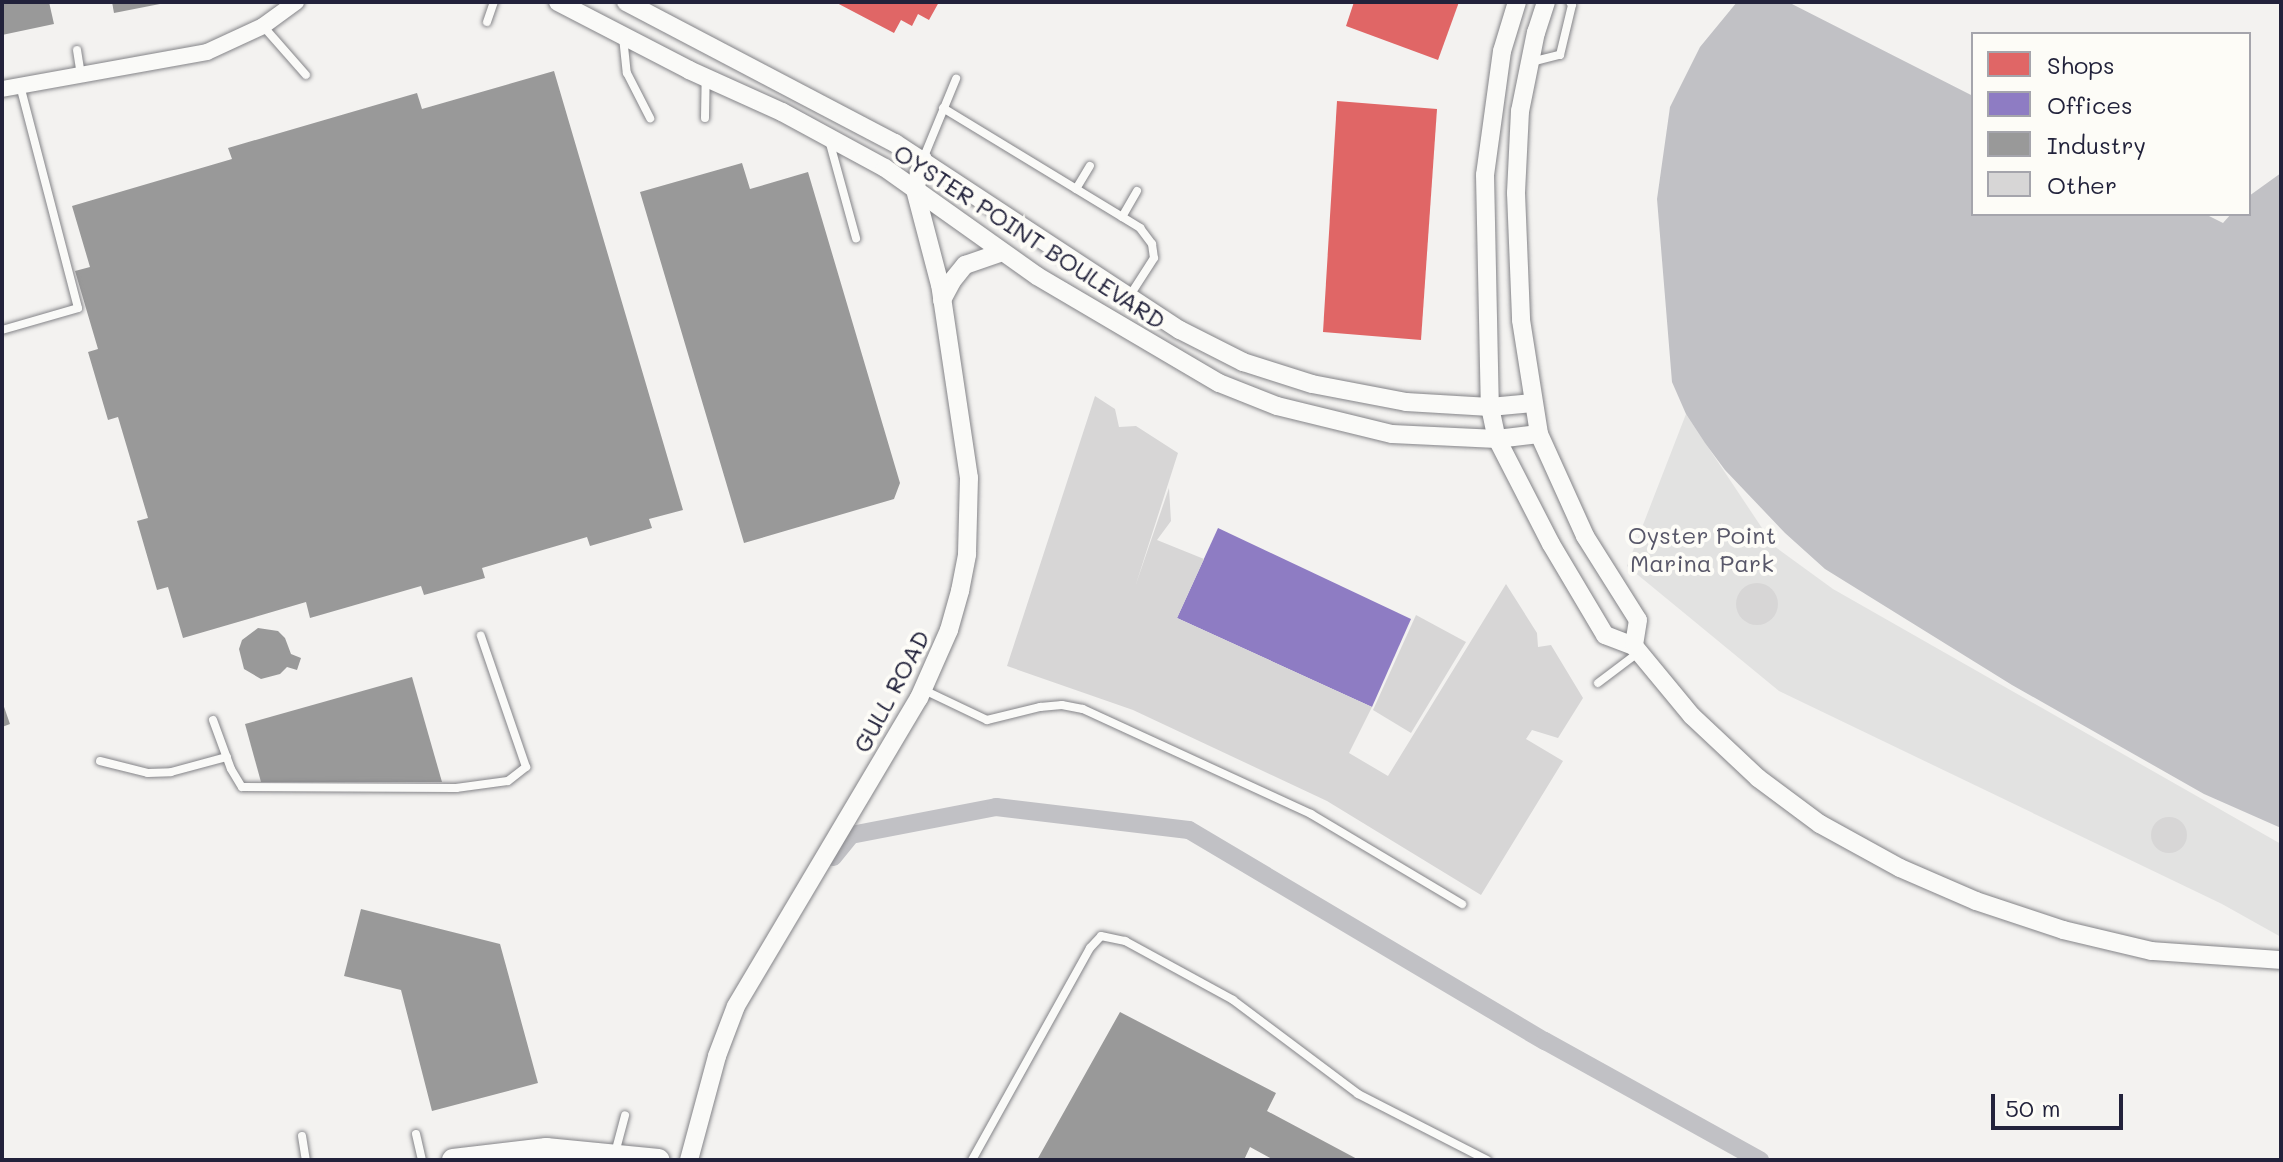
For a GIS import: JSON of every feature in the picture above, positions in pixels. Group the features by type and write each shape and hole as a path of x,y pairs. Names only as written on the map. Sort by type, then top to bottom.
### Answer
{"main road":[{"path":"453,1160 546,1148 658,1160"}],"street":[{"path":"2,89 207,52 263,26 296,2"},
{"name":"OYSTER POINT BOULEVARD","path":"558,2 885,168 1002,252 1190,368 1277,406 1392,434 1497,439 1539,434"},
{"name":"OYSTER POINT BOULEVARD","path":"626,2 923,159 971,195 1180,330 1243,362 1312,384 1406,402 1490,407 1533,403"},
{"path":"1517,2 1502,51 1485,175 1490,407 1497,439 1551,544 1605,635 1636,649 1692,716 1758,778 1820,824 1900,868 1976,901 2063,930 2152,951 2281,960"},
{"path":"1546,2 1522,100 1516,193 1521,320 1539,434 1585,536 1638,620 1636,649"},
{"path":"1496,96 1522,100"},
{"name":"GULL ROAD","path":"689,1160 717,1056 736,1006 923,690 949,630 960,591 970,516 965,444 942,300 915,190 923,159"},
{"path":"942,300 965,265 1002,252"}],"lane":[{"path":"487,22 494,2"},
{"path":"1530,63 1560,55 1572,5 1570,2"},
{"path":"263,26 306,75"},
{"path":"623,36 627,73 650,118"},
{"path":"77,50 81,74"},
{"path":"705,118 706,77"},
{"path":"923,159 956,79"},
{"path":"2,330 78,308 20,85"},
{"path":"943,108 1140,228 1152,244 1154,258 1129,297"},
{"path":"829,139 856,238"},
{"path":"1076,189 1090,166"},
{"path":"1122,217 1137,191"},
{"path":"213,720 242,787 456,788 508,781 526,767 481,636"},
{"path":"1598,683 1636,649"},
{"path":"923,690 987,720 1051,706 1083,709 1311,814 1462,904"},
{"path":"100,761 148,773 171,772 227,757"},
{"path":"972,1160 1090,948 1101,936 1125,941 1233,1000 1358,1094 1487,1160"},
{"path":"615,1153 625,1115"},
{"path":"416,1134 422,1160"},
{"path":"302,1136 306,1160"}],"green space":[{"name":"Oyster Point Marina Park","path":"1686,414 1774,546 1833,589 2281,844 2281,937 2222,904 1779,691 1627,566"}],"shaded area":[{"path":"1737,2 1788,2 1971,95 1971,216 2209,216 2223,223 2229,216 2251,216 2251,195 2281,173 2281,828 2204,794 2012,685 1825,569 1785,533 1725,470 1686,414 1672,382 1657,199 1670,107 1700,47"}],"building: Shops":[{"path":"835,2 939,2 929,20 918,14 912,26 901,20 894,33"},
{"path":"1354,2 1459,2 1438,60 1346,26"},
{"path":"1337,101 1437,109 1421,340 1323,332"}],"building: Offices":[{"path":"1218,528 1411,619 1372,707 1177,618"}],"building: Industry":[{"path":"2,2 49,2 54,24 2,35"},
{"path":"112,2 165,2 165,3 114,13"},
{"path":"554,71 683,510 649,519 652,528 590,546 587,537 482,568 485,578 424,595 421,586 310,618 306,602 183,638 168,587 157,590 137,521 148,518 118,417 108,420 88,352 98,349 75,271 90,267 72,206 232,159 228,148 417,93 422,109"},
{"path":"742,163 750,189 808,172 900,483 894,499 744,543 640,192"},
{"path":"258,628 278,631 285,638 291,654 301,658 297,670 287,667 280,674 261,679 244,669 239,649 242,640"},
{"path":"412,677 442,782 261,782 245,724"},
{"path":"2,701 10,724 2,727"},
{"path":"361,909 500,944 538,1083 432,1111 401,990 344,976"},
{"path":"1120,1012 1276,1093 1267,1111 1359,1160 1274,1160 1250,1147 1244,1160 1037,1160"}],"building: Other":[{"path":"1095,396 1115,409 1119,427 1136,426 1178,453 1136,584 1169,488 1171,521 1157,540 1204,559 1177,618 1372,707 1349,753 1388,776 1506,584 1537,633 1538,647 1551,645 1583,698 1558,738 1532,730 1526,739 1563,761 1481,895 1327,801 1133,710 1007,666"},
{"path":"1757,583 1772,589 1778,604 1772,619 1757,625 1742,619 1736,604 1742,589"},
{"path":"1416,615 1466,642 1411,733 1373,710"},
{"path":"2169,817 2182,822 2187,835 2182,848 2169,853 2156,848 2151,835 2156,822"}],"waterway":[{"path":"833,857 851,835 996,807 1189,830 1545,1041 1760,1160"}]}
